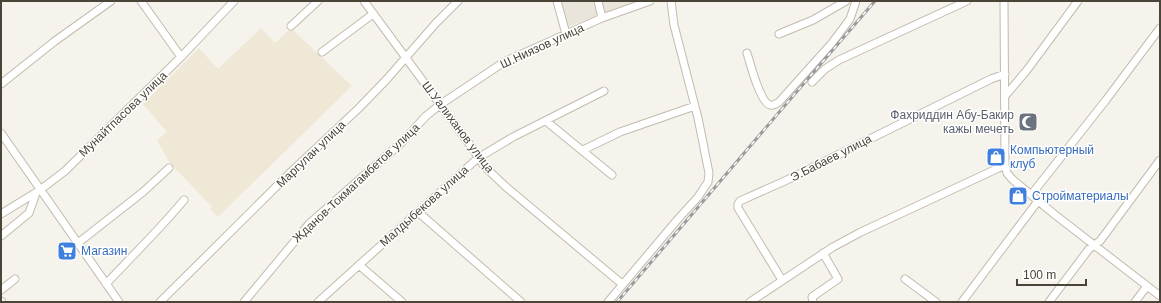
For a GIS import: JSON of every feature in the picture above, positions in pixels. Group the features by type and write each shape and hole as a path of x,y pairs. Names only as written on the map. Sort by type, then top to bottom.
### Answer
{"street":[{"path":"1,84 55,41 111,1"},
{"path":"141,1 181,57"},
{"name":"Мунайтпасова улица","path":"1,214 38,192 64,171 181,57 234,1"},
{"path":"291,26 318,1"},
{"name":"Ш.Уалиханов улица","path":"364,1 441,104 473,148 484,166 505,186 622,284"},
{"name":"Маргулан улица","path":"160,302 293,170 358,108 458,1"},
{"path":"557,1 566,34"},
{"path":"598,1 602,18"},
{"name":"Ш.Ниязов улица","path":"441,104 504,62 602,18 650,1"},
{"path":"608,302 698,197 708,182 709,173 674,25 671,1"},
{"path":"780,34 812,20 846,1"},
{"path":"747,53 760,93 765,102 775,105 832,43 850,19 856,1"},
{"path":"812,82 826,69 839,60 967,1"},
{"path":"1004,1 1005,166 1012,179 1038,201 1160,296"},
{"path":"1005,96 1078,1"},
{"path":"322,52 373,14"},
{"path":"1031,195 1106,100 1160,28"},
{"name":"Э.Бабаев улица","path":"782,280 738,208 740,201 787,180 991,79 1005,74"},
{"name":"Малдыбекова улица","path":"318,302 478,158 496,147 604,91"},
{"name":"Жданов-Токмагамбетов улица","path":"244,302 309,224 401,143 426,116 441,104"},
{"path":"583,150 620,132 694,106"},
{"path":"546,121 612,175"},
{"path":"1,133 38,192 78,243 119,302"},
{"path":"1049,302 1089,249 1100,241 1160,160"},
{"path":"750,302 823,253 861,232 1005,166"},
{"path":"78,243 143,192 169,168"},
{"path":"1,236 29,213 38,192"},
{"path":"106,284 140,247 162,226 184,200"},
{"path":"962,302 1038,201"},
{"path":"418,212 521,302"},
{"path":"813,302 812,297 838,279 823,253"},
{"path":"359,265 402,302"},
{"path":"1,290 15,279"},
{"path":"905,279 936,302"},
{"path":"1135,302 1146,286"}],"shaded area":[{"path":"560,1 637,1 567,27"},
{"path":"261,28 275,43 290,29 294,31 352,86 218,217 210,209 212,207 169,162 157,140 167,132 143,104 199,48 218,69"}],"railway":[{"path":"617,302 875,1"}],"place":[{"name":"Фахриддин Абу-Бакир кажы мечеть","path":"1028,122"},
{"name":"Компьютерный клуб","path":"996,157"},
{"name":"Стройматериалы","path":"1018,196"},
{"name":"Магазин","path":"67,251"}]}
